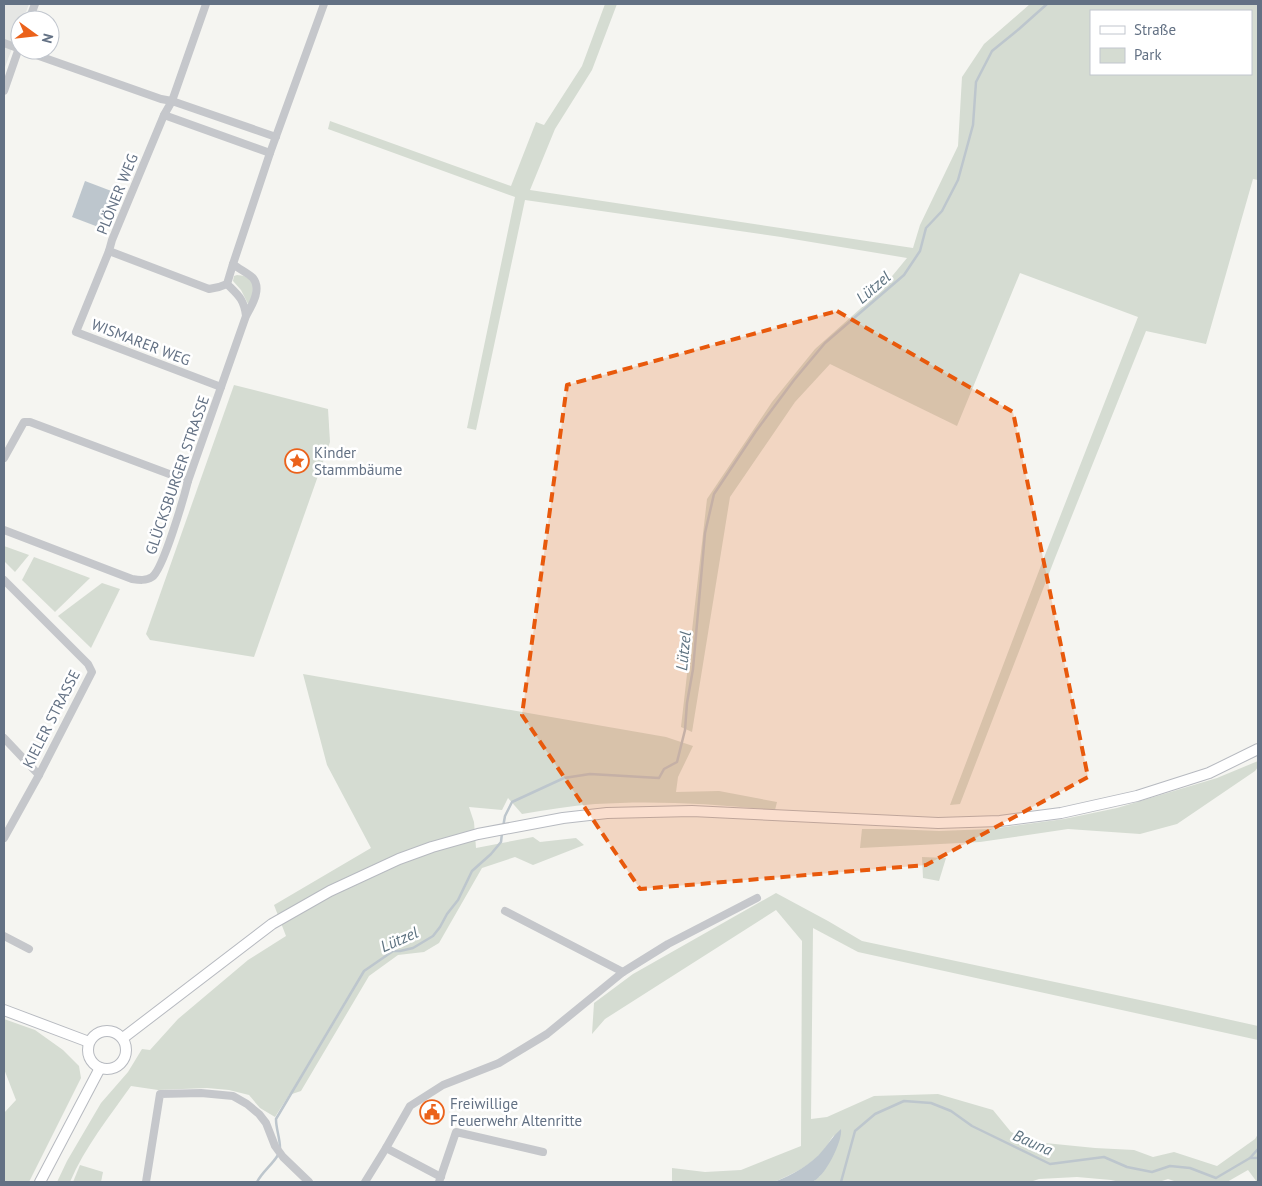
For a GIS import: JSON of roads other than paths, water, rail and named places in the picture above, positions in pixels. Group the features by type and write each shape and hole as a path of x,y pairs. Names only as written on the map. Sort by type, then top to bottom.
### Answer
{"main road":[{"path":"123,1038 272,924 330,890 399,859 478,834 563,818 608,813 692,811 938,823 1000,821 1061,813 1137,796 1209,773 1258,749"},
{"path":"4,1010 89,1042"},
{"path":"112,1031 118,1033 123,1038 126,1044 125,1056 118,1066 106,1069 100,1068 90,1060 88,1054 89,1042 98,1032 112,1031"},
{"path":"40,1182 100,1068"}],"street":[{"name":"PLÖNER WEG","path":"206,4 172,101 164,115 109,250 209,289 227,284"},
{"path":"246,316 245,306 241,297 227,284 270,153 324,4"},
{"path":"4,91 16,60"},
{"path":"53,60 161,99 172,101 276,137"},
{"path":"164,115 270,153"},
{"name":"WISMARER WEG","path":"109,250 76,332 221,387"},
{"name":"GLÜCKSBURGER STRASSE","path":"4,530 132,579 143,580 153,577 160,566 246,316 256,295 257,285 252,277 233,264"},
{"path":"4,458 24,422 30,422 188,481"},
{"name":"KIELER STRASSE","path":"4,580 88,664 92,672 4,838"},
{"path":"4,738 39,774"},
{"path":"365,1182 410,1106 443,1085 499,1063 547,1034 623,972 668,944 757,898"},
{"path":"505,911 623,972"},
{"path":"4,936 29,949"},
{"path":"146,1182 160,1094 201,1093 233,1096 247,1104 266,1123 275,1146 283,1157 309,1182"},
{"path":"386,1148 440,1180 456,1132 544,1152"}],"waterway":[{"name":"Lützel","path":"503,827 505,816 512,802 564,778 590,774 659,778 664,769 677,762 685,730 687,703 693,669 705,533 714,494 756,431 794,380 825,343 904,275 920,251 926,228 942,211 958,180 973,125 976,82 992,51 1047,4"},
{"name":"Lützel","path":"280,1148 276,1119 364,971 393,951 413,948 433,936 458,900 472,871 501,842 502,833"},
{"name":"Bauna","path":"841,1182 855,1131 875,1114 904,1101 931,1103 951,1111 972,1126 1050,1164 1104,1157 1127,1167 1152,1172 1170,1166 1190,1168 1216,1178 1250,1158 1258,1149"},
{"name":"Lützel","path":"257,1182 278,1155"},
{"name":"Bauna","path":"1250,1158 1258,1158"}],"place":[{"name":"Kinder Stammbäume","path":"297,461"},
{"name":"Freiwillige Feuerwehr Altenritte","path":"432,1112"}]}
